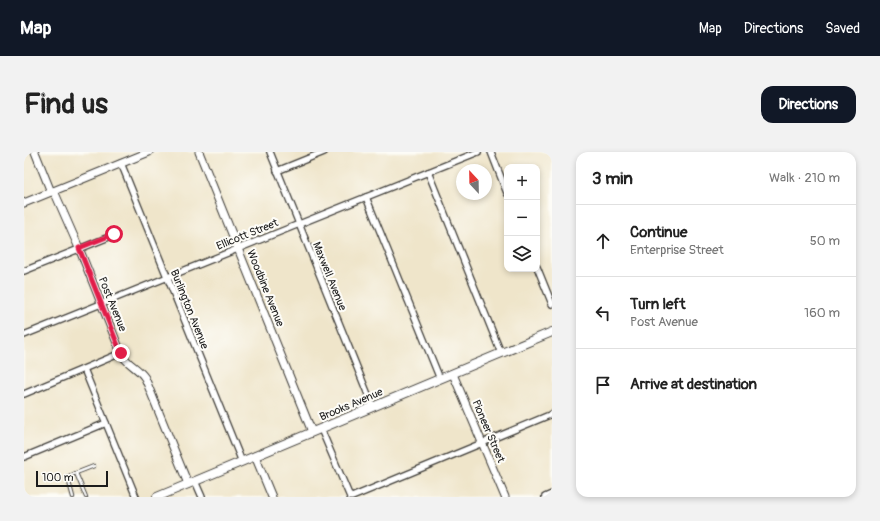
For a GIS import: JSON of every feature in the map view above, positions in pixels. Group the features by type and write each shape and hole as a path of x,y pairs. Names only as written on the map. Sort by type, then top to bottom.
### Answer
{"main road":[{"name":"Brooks Avenue","path":"158,497 552,332"}],"street":[{"name":"Post Avenue","path":"35,152 79,248 121,353 126,361 141,373 144,378 191,483 202,497"},
{"path":"24,203 149,152"},
{"name":"Woodbine Avenue","path":"199,152 312,432"},
{"name":"Maxwell Avenue","path":"270,152 373,407"},
{"path":"277,171 324,152"},
{"name":"Ellicott Street","path":"24,335 478,152"},
{"path":"491,152 504,185"},
{"name":"Burlington Avenue","path":"121,163 242,462"},
{"path":"428,172 501,353"},
{"path":"366,197 440,379"},
{"path":"24,271 114,234"},
{"path":"539,272 552,304"},
{"path":"24,394 121,353"},
{"path":"84,369 136,497"},
{"name":"Pioneer Street","path":"453,374 505,497"},
{"path":"321,429 351,497 552,414"},
{"path":"24,457 106,423"},
{"path":"255,456 272,497"},
{"path":"545,497 552,494"}],"lane":[{"path":"73,497 68,477 94,466"},
{"path":"76,473 86,497"}],"route":[{"path":"114,234 79,248 121,353"}]}
